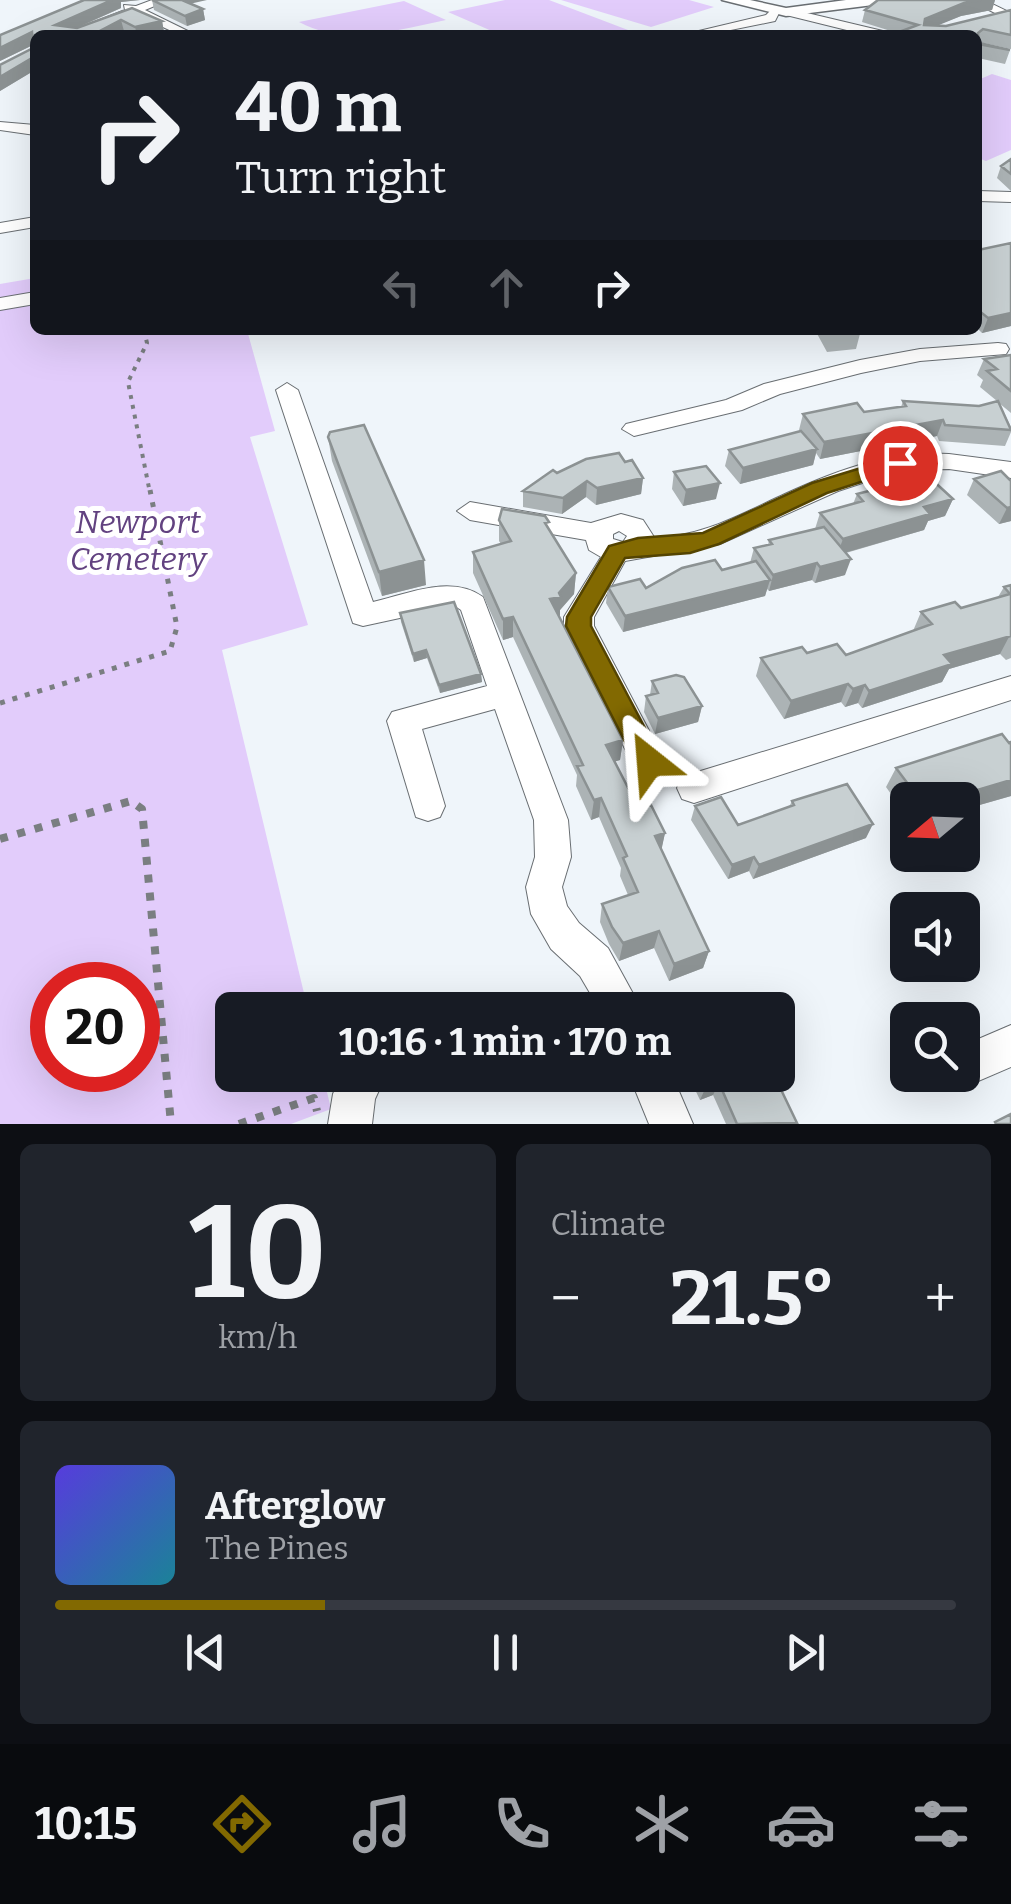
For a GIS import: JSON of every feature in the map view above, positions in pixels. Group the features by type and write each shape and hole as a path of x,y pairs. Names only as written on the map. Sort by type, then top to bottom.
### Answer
{"main road":[{"path":"729,0 780,12 881,0"}],"street":[{"path":"114,0 179,30"},
{"path":"80,30 162,0"},
{"path":"975,0 1008,16"},
{"path":"712,30 771,18 780,12 860,30"},
{"path":"978,19 1008,16"},
{"path":"0,126 30,129"},
{"path":"982,196 1011,197"},
{"path":"0,228 30,223"},
{"path":"0,304 30,299"},
{"path":"976,335 1005,353"},
{"path":"634,428 734,404 772,389 860,366 920,355 1005,353"},
{"path":"287,390 363,615 449,595 462,596 472,604 551,820 552,857 544,888 550,914 565,936 594,962 612,992"},
{"path":"470,511 617,544 662,548 711,539 820,488 900,463 937,462 1011,470"},
{"path":"617,544 578,626 650,762"},
{"path":"694,788 1011,688"},
{"path":"428,806 403,722 506,692"},
{"path":"980,1059 1011,1046"},
{"path":"350,1124 355,1092"},
{"path":"658,1092 672,1124"}],"path":[{"path":"0,703 170,652 177,627 128,382 148,343 146,335"},
{"path":"0,839 131,800 142,810 171,1124"},
{"path":"239,1124 314,1098 319,1124"}],"green space":[{"path":"505,0 549,0 628,30 489,30 448,12"},
{"path":"561,0 689,0 714,7 651,27"},
{"path":"404,1 446,20 399,30 316,30 299,22"},
{"path":"992,74 1011,80 1011,150 986,161 982,160 982,78"},
{"name":"Newport Cemetery","path":"30,279 30,335 248,335 275,431 250,437 308,625 222,650 304,992 215,992 215,1092 327,1092 331,1109 291,1124 0,1124 0,284"}],"building":[{"path":"84,0 112,0 55,25 77,28 132,8 162,21 135,27 121,20 102,30 30,30 0,48 0,35"},
{"path":"152,0 182,0 203,9 185,16"},
{"path":"878,0 981,0 925,19 924,25 946,26 1011,10 1011,35 983,29 904,30 918,25 865,10"},
{"path":"30,50 30,59 0,77 0,65"},
{"path":"1011,159 1011,174 1001,166"},
{"path":"1011,243 1011,313 988,318 982,313 982,249"},
{"path":"1011,355 1011,391 987,371 997,369 984,359"},
{"path":"903,401 979,406 998,401 1011,430 945,425 943,420 824,442 803,414 857,403 864,412 906,406"},
{"path":"364,425 424,560 379,572 328,437 330,432"},
{"path":"801,431 817,449 743,468 729,450"},
{"path":"619,453 625,462 632,460 643,478 597,488 587,481 563,498 523,491 553,470 557,473 586,459"},
{"path":"706,466 720,483 686,490 674,472"},
{"path":"1001,471 1011,481 1011,507 1007,508 974,479"},
{"path":"928,476 953,499 924,507 930,514 843,539 820,513 863,501 857,494"},
{"path":"502,509 545,516 549,522 545,523 576,573 559,593 561,597 550,599 623,740 606,745 639,809 651,805 665,833 655,836 709,951 674,964 659,931 623,943 612,927 602,904 638,892 623,858 627,856 601,798 594,800 577,766 583,765 513,617 503,619 473,552 511,541 499,520"},
{"path":"824,527 851,559 773,575 754,548 772,544 769,540"},
{"path":"715,560 722,570 756,561 770,580 625,616 608,587 640,579 646,588 682,568"},
{"path":"1011,585 1011,636 944,655 952,664 869,691 865,685 853,689 848,684 791,701 761,658 802,647 807,653 837,644 846,655 932,624 921,612 955,602 961,608 1010,594 1004,587"},
{"path":"454,602 481,674 439,685 426,650 413,654 400,613"},
{"path":"684,677 702,706 658,718 646,696 658,693 652,681"},
{"path":"1002,734 1011,742 1011,780 980,789 980,782 906,782 896,768"},
{"path":"847,784 873,824 759,865 754,857 732,865 695,806 721,797 738,825 794,805 792,801"},
{"path":"723,1092 782,1092 797,1123 737,1124"},
{"path":"1011,1114 1011,1124 996,1124 995,1122"}],"route":[{"path":"650,762 578,626 579,617 617,552 638,546 662,548 711,539 820,488 900,463"}]}
